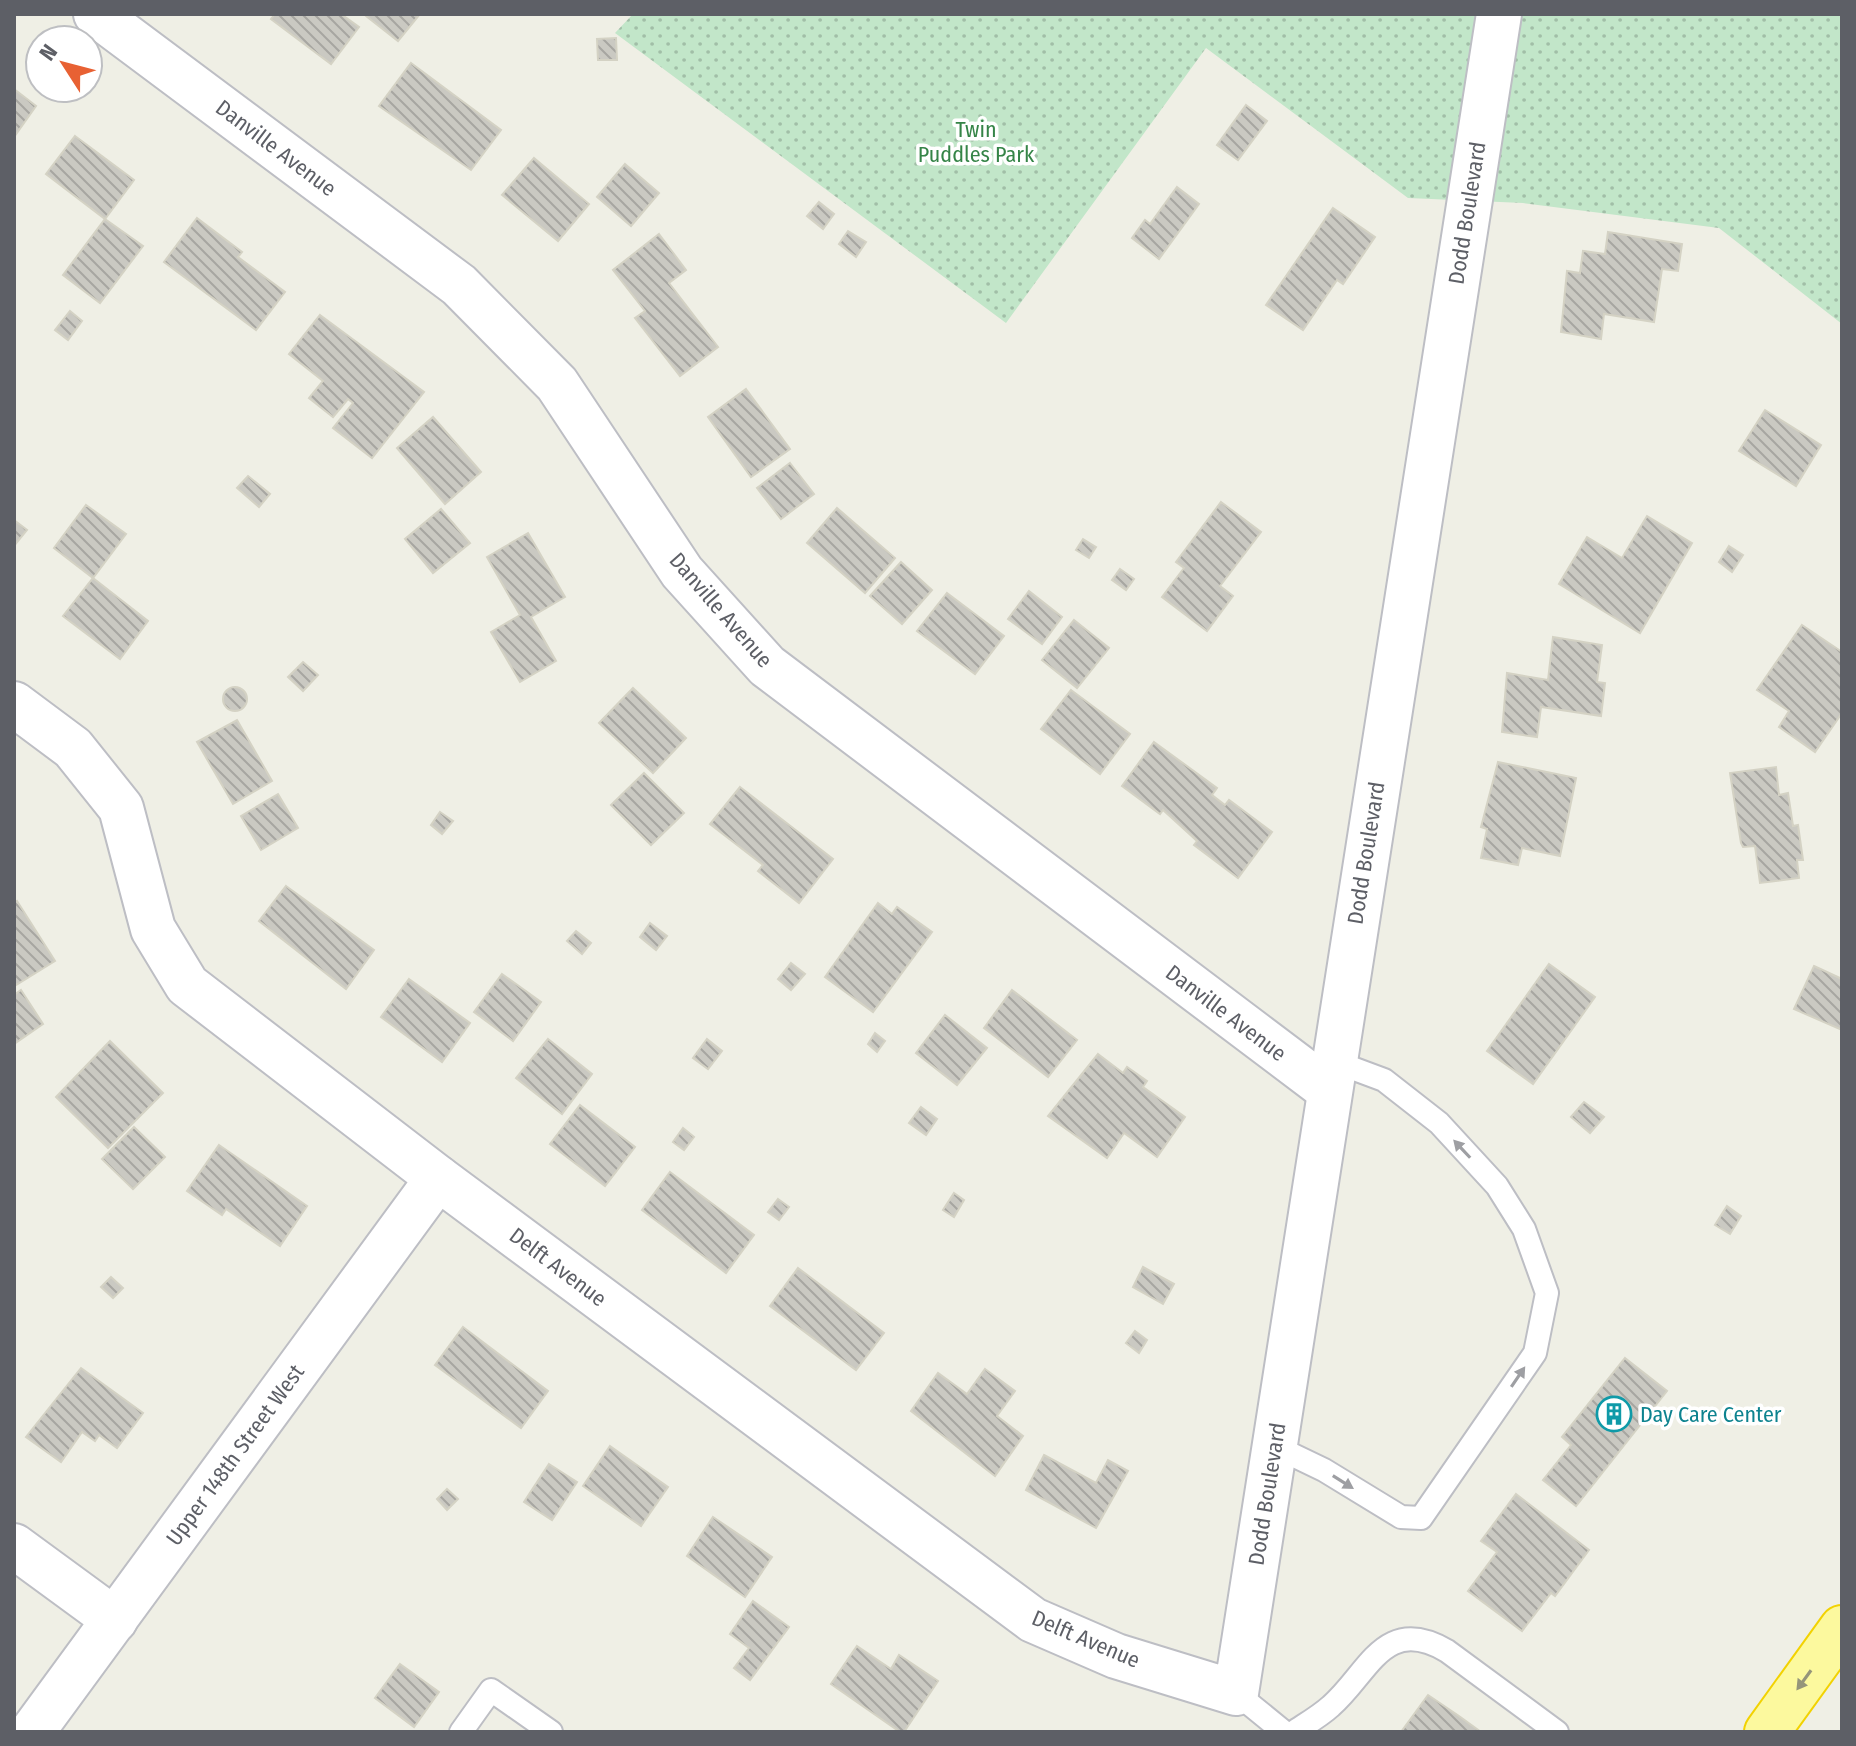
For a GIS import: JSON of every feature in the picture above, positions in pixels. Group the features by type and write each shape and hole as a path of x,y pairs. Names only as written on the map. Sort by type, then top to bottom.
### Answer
{"highway":[{"path":"1767,1732 1842,1628"}],"street":[{"name":"Danville Avenue","path":"96,14 459,285 557,384 682,572 767,666 1331,1076"},
{"name":"Dodd Boulevard","path":"1236,1693 1499,14"},
{"name":"Delft Avenue","path":"14,704 73,748 121,808 153,929 187,985 438,1178 1033,1620 1116,1656 1236,1693"},
{"name":"Upper 148th Street West","path":"32,1732 438,1178"},
{"path":"14,1546 115,1620"}],"lane":[{"path":"1274,1446 1324,1470 1401,1517 1421,1518 1535,1353 1547,1293 1524,1229 1497,1186 1439,1123 1384,1080 1331,1076"},
{"path":"1294,1732 1332,1706 1379,1650 1394,1642 1412,1639 1431,1642 1447,1651 1557,1732"},
{"path":"461,1732 491,1690 551,1732"},
{"path":"1236,1693 1284,1732"}],"green space":[{"name":"Twin Puddles Park","path":"633,14 1842,14 1842,324 1719,228 1523,203 1408,198 1206,48 1006,323 615,33"}],"building":[{"path":"275,14 341,14 359,27 331,64 271,19"},
{"path":"367,14 420,14 398,41"},
{"path":"616,38 617,60 598,60 597,39"},
{"path":"411,63 501,130 471,170 379,106"},
{"path":"14,89 24,97 24,104 36,106 14,137"},
{"path":"1246,105 1267,121 1238,160 1217,145"},
{"path":"75,136 134,180 105,219 46,174"},
{"path":"534,158 589,204 558,241 502,195"},
{"path":"625,164 659,193 631,226 597,197"},
{"path":"1177,187 1199,204 1159,259 1132,238 1145,220 1150,224"},
{"path":"819,202 834,214 823,229 807,216"},
{"path":"1333,208 1375,237 1343,284 1337,280 1303,330 1266,305"},
{"path":"197,218 242,252 238,257 285,292 256,330 164,262"},
{"path":"105,219 143,246 100,303 63,275"},
{"path":"848,231 866,242 856,257 839,244"},
{"path":"1608,232 1682,244 1678,271 1662,269 1654,322 1604,314 1601,339 1561,332 1567,271 1580,273 1583,251 1605,254"},
{"path":"659,234 686,270 669,283 718,347 680,376 635,318 645,311 613,270"},
{"path":"70,311 82,321 68,340 55,330"},
{"path":"320,315 424,392 372,458 333,428 353,403 348,399 333,417 309,398 323,381 289,354"},
{"path":"746,389 790,449 751,477 708,417"},
{"path":"1765,410 1821,445 1796,486 1739,451"},
{"path":"433,417 481,472 445,504 397,448"},
{"path":"790,463 814,494 781,519 757,488"},
{"path":"248,476 270,494 259,507 237,488"},
{"path":"1221,502 1261,532 1220,586 1233,596 1207,631 1162,597 1184,568 1176,562"},
{"path":"86,505 126,534 93,578 54,548"},
{"path":"837,508 895,558 865,593 807,543"},
{"path":"441,509 470,543 433,573 405,539"},
{"path":"1647,516 1692,543 1640,633 1559,584 1587,537 1622,558"},
{"path":"14,520 27,530 14,546"},
{"path":"528,533 565,597 531,617 556,661 520,682 491,632 520,615 487,557"},
{"path":"1083,539 1096,547 1089,558 1076,550"},
{"path":"1729,546 1743,555 1732,572 1719,562"},
{"path":"901,562 932,590 902,624 870,596"},
{"path":"1120,569 1134,579 1126,590 1112,580"},
{"path":"93,578 148,621 120,659 63,616"},
{"path":"1029,591 1062,617 1042,644 1008,619"},
{"path":"947,593 1004,636 975,674 917,631"},
{"path":"1074,620 1109,648 1077,688 1042,660"},
{"path":"1802,625 1842,652 1842,713 1815,752 1779,727 1789,711 1757,690"},
{"path":"1553,637 1602,645 1597,682 1605,683 1601,716 1541,707 1537,737 1502,732 1507,673 1548,680"},
{"path":"303,662 318,675 303,691 288,677"},
{"path":"235,687 244,690 247,699 244,708 235,711 226,708 223,699 226,690"},
{"path":"633,688 686,738 653,773 599,723"},
{"path":"1071,690 1130,734 1100,774 1041,729"},
{"path":"237,720 272,781 233,804 197,742"},
{"path":"1154,742 1217,788 1212,795 1225,805 1229,800 1272,832 1238,878 1194,845 1197,841 1163,810 1160,814 1122,786"},
{"path":"1498,762 1576,778 1560,856 1522,848 1518,865 1481,858 1487,829 1481,827"},
{"path":"1776,767 1779,795 1788,793 1793,826 1798,825 1803,860 1797,860 1799,878 1760,883 1755,846 1743,847 1741,843 1730,773"},
{"path":"644,773 684,813 651,845 611,805"},
{"path":"740,787 833,859 799,903 758,871 763,865 710,824"},
{"path":"278,794 298,828 261,850 241,816"},
{"path":"440,812 453,821 442,834 431,825"},
{"path":"286,886 374,950 346,989 259,921"},
{"path":"17,901 55,961 16,985 14,903"},
{"path":"878,903 892,914 897,907 932,932 873,1012 825,977"},
{"path":"650,923 667,936 656,950 640,937"},
{"path":"576,931 591,943 582,954 567,941"},
{"path":"791,963 805,974 791,990 778,979"},
{"path":"1549,964 1595,997 1533,1084 1487,1051"},
{"path":"1814,966 1842,979 1842,1030 1794,1009"},
{"path":"502,974 541,1002 513,1041 474,1012"},
{"path":"409,979 470,1023 442,1062 381,1017"},
{"path":"21,990 43,1024 14,1044 14,995"},
{"path":"1012,990 1077,1040 1048,1077 984,1028"},
{"path":"945,1015 987,1048 957,1085 916,1053"},
{"path":"875,1033 885,1041 877,1052 868,1044"},
{"path":"548,1039 592,1074 562,1114 516,1078"},
{"path":"707,1039 722,1051 708,1069 693,1058"},
{"path":"110,1041 163,1093 108,1148 56,1097"},
{"path":"1098,1054 1123,1073 1127,1067 1147,1081 1143,1087 1185,1117 1157,1157 1124,1133 1107,1158 1048,1116"},
{"path":"1584,1102 1604,1117 1590,1133 1571,1117"},
{"path":"580,1105 635,1147 605,1186 550,1144"},
{"path":"921,1107 937,1119 926,1135 909,1123"},
{"path":"134,1127 165,1157 133,1189 102,1159"},
{"path":"683,1128 694,1137 684,1150 673,1142"},
{"path":"219,1145 307,1206 280,1246 226,1209 222,1215 187,1191"},
{"path":"670,1172 754,1235 726,1273 642,1210"},
{"path":"954,1193 964,1200 954,1217 943,1210"},
{"path":"778,1199 789,1207 779,1220 768,1212"},
{"path":"1727,1206 1741,1216 1730,1234 1715,1225"},
{"path":"1143,1267 1174,1284 1163,1304 1133,1287"},
{"path":"798,1268 884,1333 856,1370 770,1306"},
{"path":"111,1277 123,1288 113,1298 101,1287"},
{"path":"463,1327 548,1391 521,1428 435,1365"},
{"path":"1135,1331 1147,1340 1139,1353 1126,1343"},
{"name":"Day Care Center","path":"1625,1358 1667,1391 1576,1506 1543,1480 1571,1445 1562,1437"},
{"path":"81,1368 143,1413 117,1448 99,1435 95,1441 82,1432 61,1462 26,1437"},
{"path":"985,1369 1015,1391 997,1416 1023,1436 995,1476 911,1411 938,1373 967,1394"},
{"path":"610,1446 668,1487 641,1526 583,1486"},
{"path":"1044,1455 1096,1483 1108,1460 1128,1471 1096,1528 1026,1490"},
{"path":"549,1464 577,1482 552,1520 524,1502"},
{"path":"447,1489 458,1499 447,1510 437,1499"},
{"path":"1516,1494 1589,1550 1555,1596 1551,1593 1522,1631 1468,1591 1497,1552 1481,1541"},
{"path":"713,1517 772,1557 745,1597 687,1556"},
{"path":"753,1601 789,1627 750,1680 734,1668 749,1648 730,1634"},
{"path":"857,1646 891,1669 899,1655 938,1681 904,1732 831,1684"},
{"path":"400,1664 439,1692 414,1727 375,1698"},
{"path":"1428,1695 1459,1716 1481,1732 1401,1732"}],"place":[{"name":"Day Care Center","path":"1614,1414"}]}
